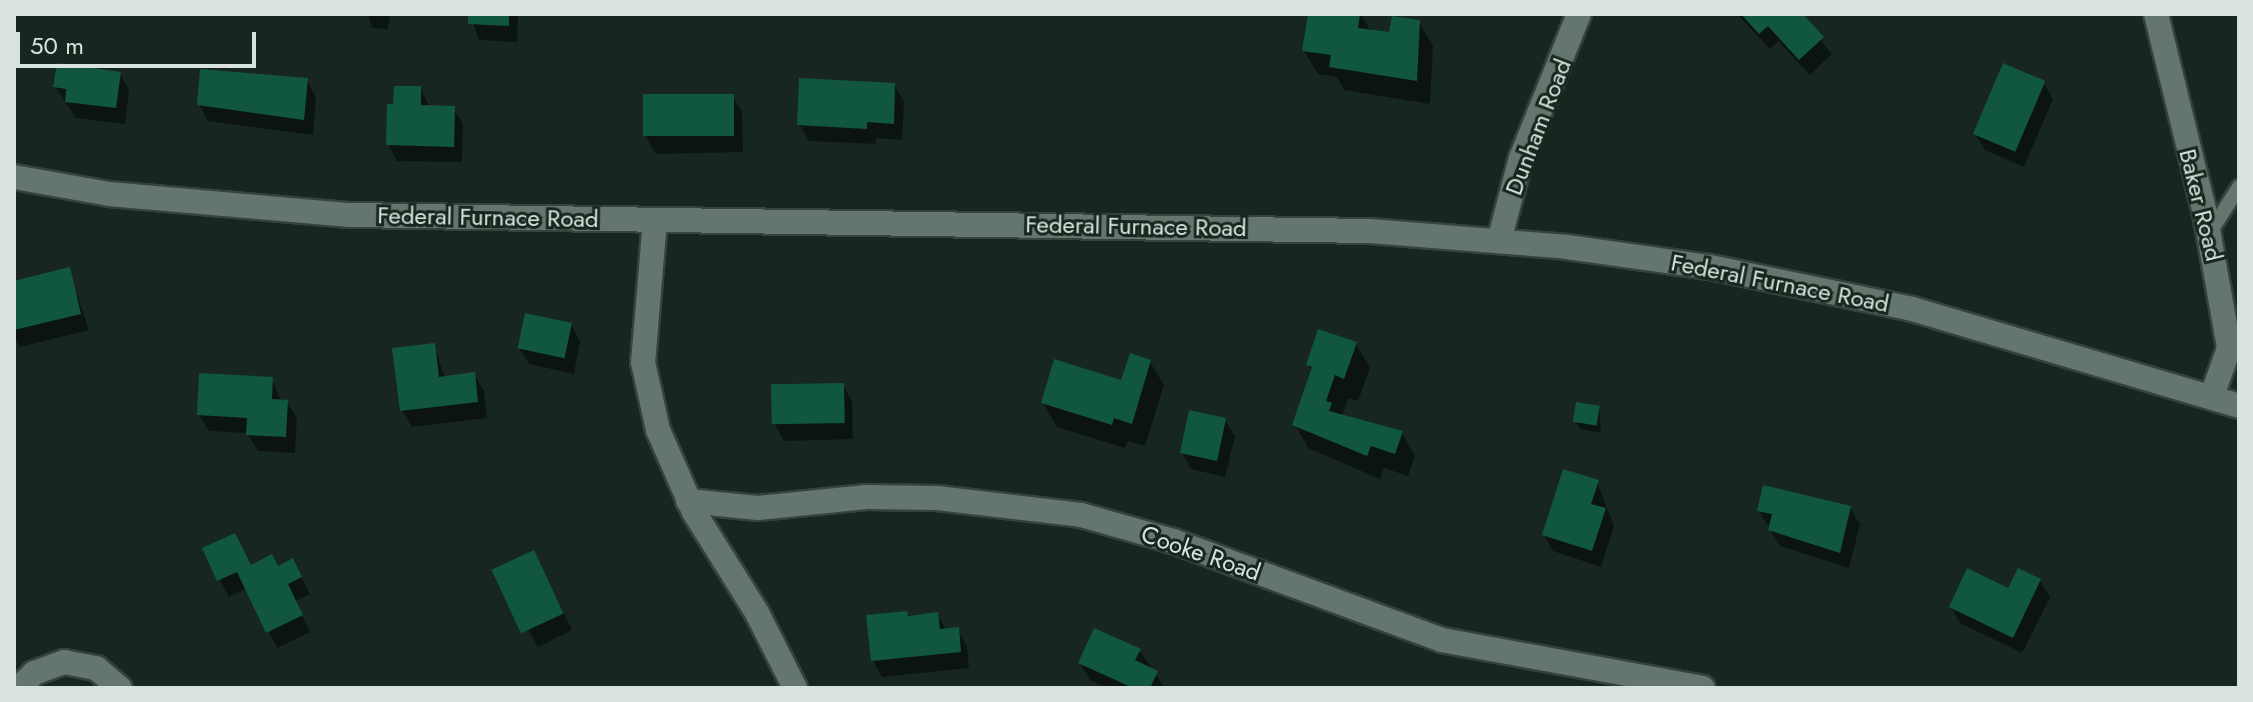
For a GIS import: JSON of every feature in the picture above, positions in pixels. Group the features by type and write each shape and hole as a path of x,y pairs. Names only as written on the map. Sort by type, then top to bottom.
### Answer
{"street":[{"name":"Dunham Road","path":"1499,241 1521,158 1579,14"},
{"name":"Baker Road","path":"2159,16 2209,234 2229,348 2212,396"},
{"name":"Federal Furnace Road","path":"14,177 109,194 350,215 1354,231 1499,241 1710,267 1912,309 2239,406"},
{"path":"655,220 643,362 658,430 688,501 757,613 795,688"},
{"name":"Cooke Road","path":"688,501 758,508 866,497 937,498 1081,515 1173,541 1442,640 1703,688"},
{"path":"19,688 34,673 64,662 96,668 120,688"}],"lane":[{"path":"2209,234 2239,187"}],"building":[{"path":"468,14 509,14 509,26 468,24"},
{"path":"1308,14 1360,14 1358,28 1389,32 1392,16 1420,20 1417,81 1329,67 1331,55 1302,51"},
{"path":"1741,14 1803,14 1824,37 1799,60 1768,26 1759,34"},
{"path":"57,63 121,72 116,108 65,102 66,89 53,87"},
{"path":"2003,63 2045,81 2015,152 1973,134"},
{"path":"200,69 308,78 304,120 197,105"},
{"path":"799,78 895,83 894,124 867,122 867,129 797,125"},
{"path":"394,86 421,86 421,105 455,106 454,147 386,145 387,104 393,104"},
{"path":"643,94 734,94 734,136 643,136"},
{"path":"70,267 81,314 14,330 14,281"},
{"path":"525,313 572,323 564,358 518,348"},
{"path":"1318,329 1357,342 1344,379 1335,375 1326,401 1332,403 1329,411 1403,431 1395,454 1371,446 1367,456 1292,425 1312,367 1306,365"},
{"path":"435,343 439,377 475,372 478,402 400,411 392,348"},
{"path":"1130,353 1151,360 1132,424 1114,418 1112,425 1041,403 1054,359 1121,380"},
{"path":"199,373 273,377 272,399 288,400 286,437 246,435 247,418 197,415"},
{"path":"844,383 845,423 772,424 771,384"},
{"path":"1576,402 1600,406 1597,426 1573,422"},
{"path":"1189,410 1226,418 1217,461 1180,453"},
{"path":"1563,469 1599,480 1591,504 1606,508 1592,551 1542,535"},
{"path":"1763,485 1851,506 1840,553 1768,530 1772,514 1757,511"},
{"path":"235,533 251,565 272,554 278,566 293,558 302,577 288,584 303,615 266,633 237,572 217,581 202,548"},
{"path":"534,550 564,613 521,633 491,570"},
{"path":"1967,568 2008,588 2018,568 2041,579 2013,638 1949,607"},
{"path":"907,611 908,616 938,612 940,629 959,627 961,652 871,661 866,615"},
{"path":"1094,628 1141,649 1135,660 1158,671 1150,688 1133,688 1078,663"}]}
